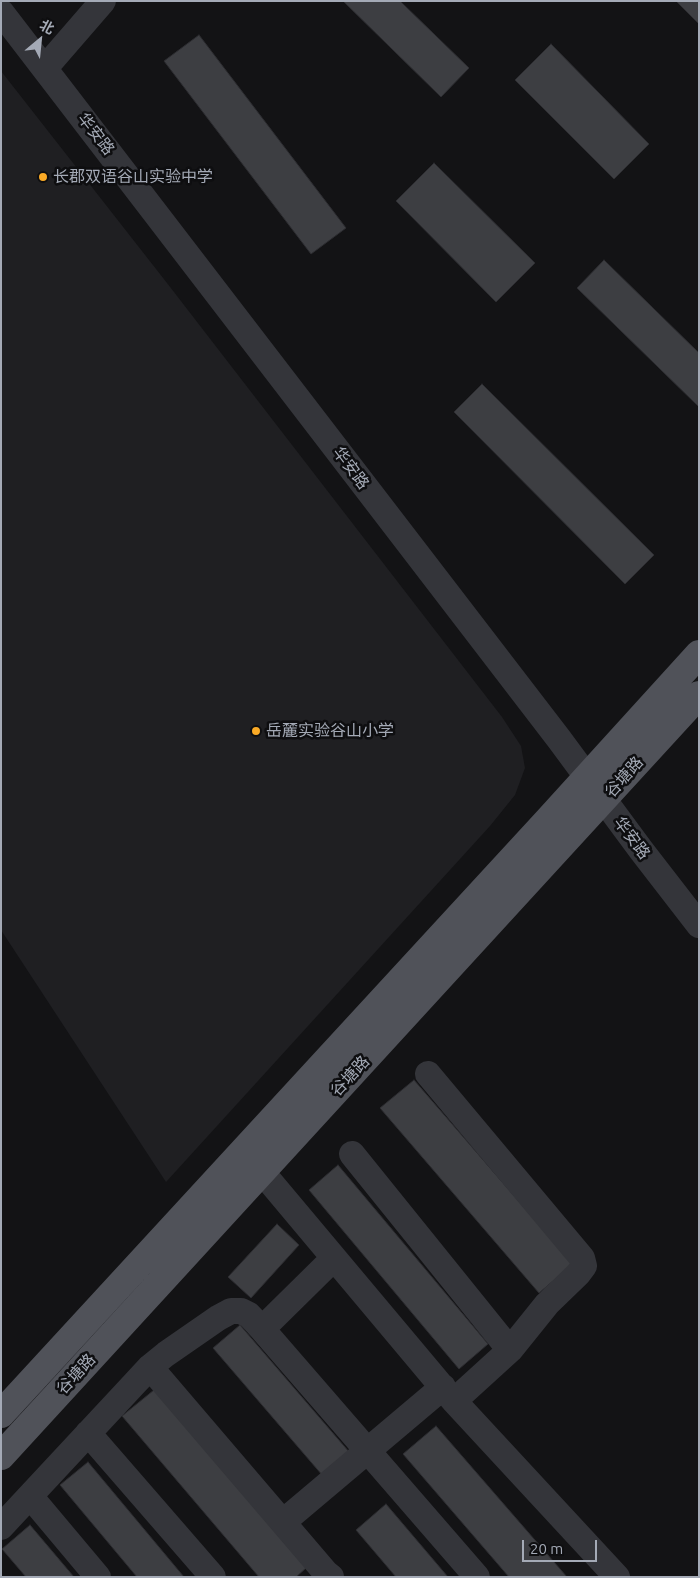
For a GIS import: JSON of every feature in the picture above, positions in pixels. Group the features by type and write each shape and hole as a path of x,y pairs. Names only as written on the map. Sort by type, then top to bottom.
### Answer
{"main road":[{"name":"谷塘路","path":"1,1414 699,654"},
{"name":"谷塘路","path":"1,1456 699,695"}],"street":[{"name":"华安路","path":"10,1 45,58"},
{"path":"45,58 86,1"},
{"path":"45,58 103,1"},
{"name":"华安路","path":"1,12 45,58 404,515 472,598 610,793 699,925"},
{"name":"华安路","path":"610,793 699,895"},
{"path":"283,1522 368,1451 510,1350 547,1304 584,1266 582,1258 428,1074"},
{"path":"352,1154 510,1350"},
{"path":"262,1172 448,1394 617,1577"},
{"path":"262,1329 334,1258"},
{"path":"1,1527 150,1367 218,1318 231,1311 241,1310 262,1329 477,1577"},
{"path":"150,1367 283,1522 326,1576"},
{"path":"88,1433 213,1577"},
{"path":"30,1496 98,1577"}],"shaded area":[{"name":"岳麓实验谷山小学","path":"1,71 502,717 521,746 525,768 515,795 490,826 166,1182 1,930"}],"building":[{"path":"343,1 400,1 469,68 441,97"},
{"path":"676,1 699,1 699,24"},
{"path":"199,35 346,228 311,254 164,61"},
{"path":"551,44 649,144 614,179 515,80"},
{"path":"434,163 535,263 496,302 396,201"},
{"path":"604,260 699,353 699,407 577,288"},
{"path":"482,384 654,555 625,584 454,412"},
{"path":"414,1080 573,1264 539,1293 380,1108"},
{"path":"338,1165 488,1344 459,1369 309,1190"},
{"path":"277,1224 299,1245 251,1298 228,1277"},
{"path":"240,1325 350,1453 323,1476 213,1348"},
{"path":"154,1390 306,1568 296,1577 259,1577 122,1416"},
{"path":"436,1426 567,1577 509,1577 403,1454"},
{"path":"88,1462 184,1577 137,1577 60,1485"},
{"path":"386,1504 448,1577 396,1577 356,1530"},
{"path":"30,1525 74,1577 26,1577 2,1549"}],"place":[{"name":"长郡双语谷山实验中学","path":"43,177"},
{"name":"岳麓实验谷山小学","path":"256,731"}]}
